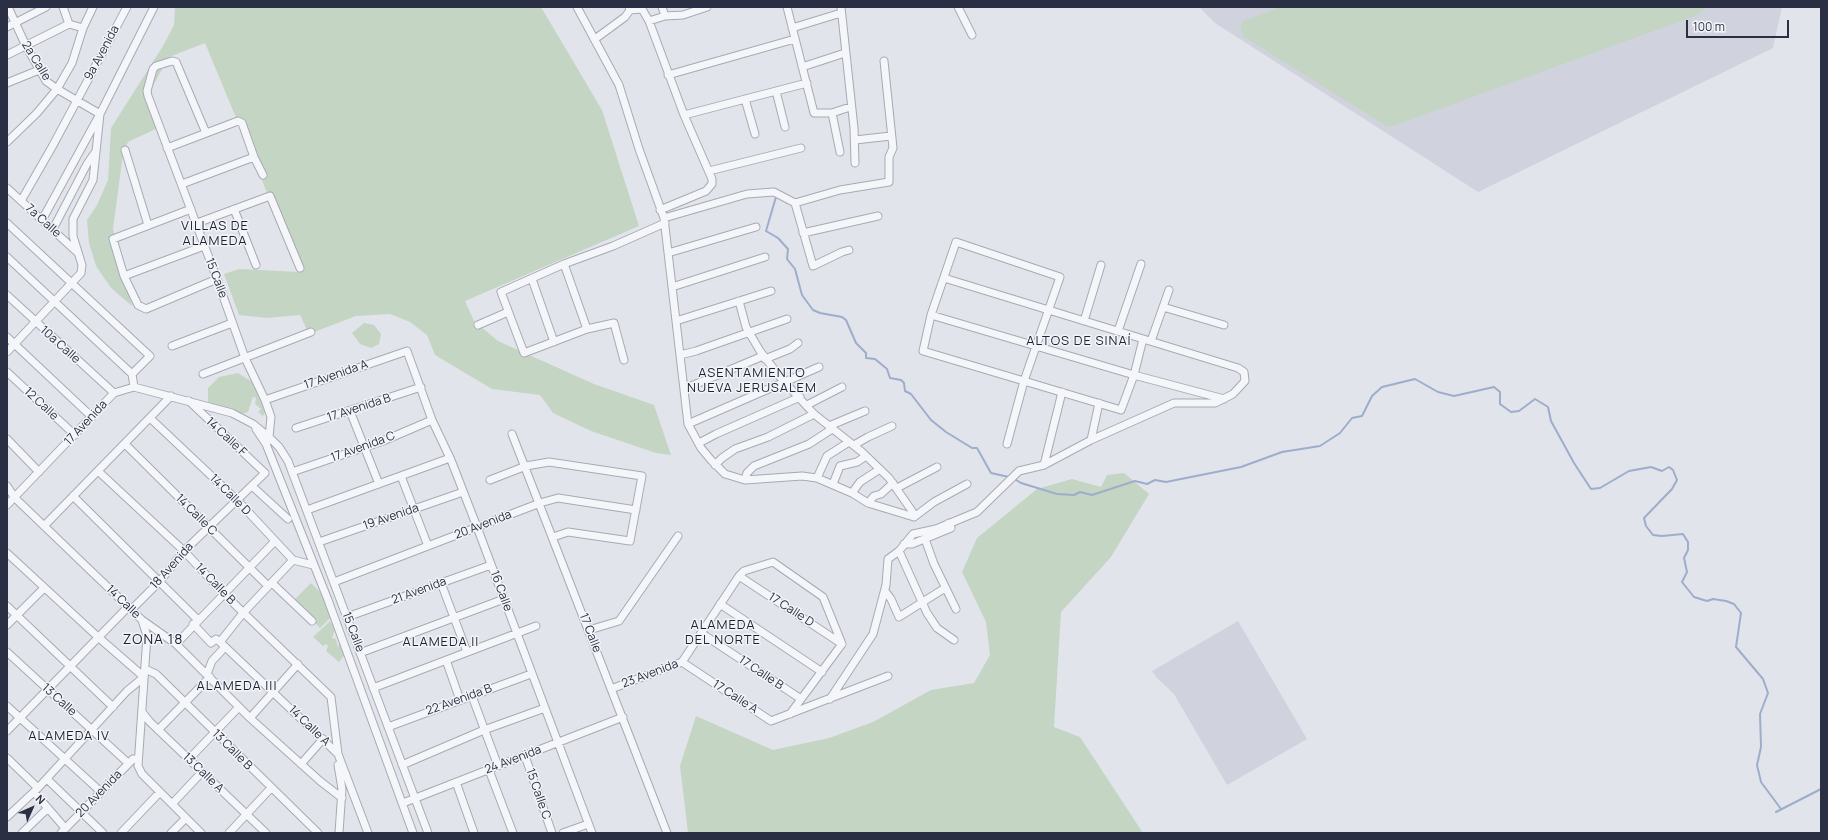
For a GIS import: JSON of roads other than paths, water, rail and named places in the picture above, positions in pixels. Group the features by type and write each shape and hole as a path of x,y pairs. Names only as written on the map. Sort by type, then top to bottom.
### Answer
{"street":[{"name":"2a Calle","path":"8,7 26,46 46,81 100,114"},
{"path":"7,27 46,7"},
{"path":"63,7 69,24"},
{"path":"7,142 37,113 57,89 72,63 83,28 93,7"},
{"name":"9a Avenida","path":"21,201 52,148 127,7"},
{"path":"42,220 100,114 154,7"},
{"path":"577,7 595,39 622,94 639,150 664,221 688,424 700,443 715,465 725,474 745,480 802,476 818,478 852,493 868,503 914,517"},
{"path":"662,7 665,16"},
{"path":"650,21 665,16 683,15 706,7"},
{"path":"786,7 814,113 832,113 850,107"},
{"path":"958,7 972,36"},
{"path":"595,39 625,17 629,8 642,9 650,21 668,75 712,179 710,188 660,210"},
{"path":"792,28 841,10 850,107 855,140 855,163"},
{"path":"7,55 69,24 83,28"},
{"path":"668,75 795,39"},
{"path":"802,67 845,53"},
{"name":"15 Calle","path":"206,134 174,61 156,66 153,69 147,91 148,96 197,223 244,358 265,400 270,417 269,437 266,444 414,833"},
{"path":"624,360 614,323 587,329 524,353 501,292 564,264 613,246 664,221 747,194 774,192 795,203 840,190 889,182 889,157 893,148 884,61"},
{"path":"7,83 39,70"},
{"path":"684,115 807,83"},
{"path":"776,91 785,127"},
{"path":"745,99 755,134"},
{"path":"832,113 840,152"},
{"path":"7,352 81,273 82,266 73,236 74,218 93,180 100,114"},
{"path":"167,148 238,121 240,122 254,157 263,174"},
{"path":"855,140 891,136"},
{"path":"708,171 801,148"},
{"path":"125,150 148,225"},
{"path":"53,229 87,164 96,151"},
{"path":"182,184 254,157"},
{"name":"7a Calle","path":"7,188 78,253"},
{"path":"197,223 270,196 300,268"},
{"path":"795,203 813,266 849,250"},
{"path":"191,209 113,239 124,276 138,305 146,309 217,279"},
{"path":"234,209 256,265"},
{"path":"803,233 878,216"},
{"path":"7,223 150,356 132,374"},
{"path":"668,253 756,227"},
{"path":"1007,444 1024,381 1060,277 956,242 931,315 923,351 1024,381 1099,403 1121,410 1134,375 1143,339"},
{"path":"124,276 204,246"},
{"path":"7,257 132,374 134,387 188,400 232,413 252,424 269,437"},
{"path":"672,287 765,257"},
{"path":"564,264 587,329"},
{"path":"1118,331 1141,264"},
{"path":"1084,320 1102,265"},
{"path":"830,700 870,640 885,591 888,559 898,551 913,534 936,529 977,512 1019,471 1044,466 1091,440 1174,403 1215,403 1234,394 1245,381 1244,372 1238,368 944,278"},
{"path":"532,279 554,342"},
{"path":"1151,341 1169,290"},
{"path":"676,321 770,291"},
{"name":"10a Calle","path":"7,295 114,393"},
{"path":"739,301 750,333 764,357 783,381 800,397 814,414 880,469 895,486 912,510 914,517"},
{"path":"1163,307 1224,325"},
{"path":"478,325 508,312"},
{"path":"931,315 1134,375 1224,399"},
{"path":"680,355 750,333 787,319"},
{"path":"172,346 232,323"},
{"path":"203,374 311,332"},
{"path":"7,337 92,417"},
{"path":"684,389 764,357 790,349 798,343"},
{"name":"16 Calle","path":"407,351 422,387 432,420 450,458 477,527 592,833"},
{"name":"17 Avenida A","path":"265,400 407,351"},
{"path":"688,424 783,381 819,367"},
{"name":"12 Calle","path":"7,372 75,436"},
{"name":"17 Avenida","path":"7,505 75,436 114,393 134,387"},
{"name":"17 Avenida B","path":"296,428 422,387"},
{"path":"807,405 842,387"},
{"path":"1044,466 1062,392"},
{"path":"44,526 171,396"},
{"path":"700,443 716,434 800,397"},
{"name":"14 Calle F","path":"188,400 265,473"},
{"path":"1091,440 1099,403"},
{"path":"350,411 380,484"},
{"path":"745,480 747,473 754,466 810,444 830,428 865,411"},
{"path":"715,465 735,449 768,437 814,414"},
{"name":"14 Calle D","path":"150,418 238,501 293,560"},
{"name":"17 Avenida C","path":"292,472 365,448 432,420"},
{"path":"252,424 266,444"},
{"path":"818,478 827,456 892,426"},
{"name":"17 Calle","path":"512,434 540,502 667,833"},
{"name":"15 Calle","path":"269,437 279,447 288,461 428,833"},
{"path":"7,439 39,472"},
{"name":"14 Calle C","path":"125,444 249,567 312,621"},
{"path":"833,484 840,466 846,466 857,462 863,458 864,455"},
{"path":"307,510 450,458"},
{"path":"490,480 526,466 549,462 642,476 630,540 568,532 553,537"},
{"path":"868,503 874,496 937,467"},
{"path":"852,493 860,482 880,469"},
{"name":"14 Calle B","path":"98,471 184,551 243,613 331,697"},
{"name":"18 Avenida","path":"7,731 98,637 160,581 184,551 238,501 265,473"},
{"path":"400,476 428,546"},
{"path":"914,517 934,502 967,484"},
{"name":"14 Calle","path":"7,486 15,498 142,620 176,644 250,718 300,764 342,798"},
{"path":"252,486 288,519"},
{"name":"19 Avenida","path":"319,542 463,492"},
{"name":"14 Calle A","path":"73,496 160,581 196,622 212,643 216,639 222,644 338,754"},
{"name":"20 Avenida","path":"334,582 540,502 558,498 636,510"},
{"path":"905,543 912,544 951,528 948,523"},
{"path":"589,630 619,621 678,536"},
{"path":"925,539 945,588 956,609"},
{"path":"176,644 274,541"},
{"path":"898,551 927,613 937,628 954,640"},
{"path":"7,553 98,637 144,677"},
{"path":"158,730 185,703 208,675 212,661 243,613 293,560 313,565"},
{"path":"739,576 744,571 773,562 823,597 842,644 790,714"},
{"name":"21 Avenida","path":"347,617 491,565"},
{"name":"23 Avenida","path":"611,689 682,662 739,576"},
{"name":"17 Calle D","path":"739,576 842,644"},
{"path":"442,583 467,652"},
{"path":"7,625 44,588"},
{"path":"885,591 891,599 899,617 945,588"},
{"path":"360,653 504,599"},
{"path":"720,604 822,672"},
{"path":"7,606 113,707"},
{"path":"142,620 147,636 138,766 142,774 201,833"},
{"path":"373,688 536,626"},
{"name":"17 Calle B","path":"701,633 801,699"},
{"name":"13 Calle","path":"7,652 128,763"},
{"path":"446,660 460,700"},
{"name":"17 Calle A","path":"682,662 771,721 790,714"},
{"path":"250,718 272,691 298,664"},
{"name":"13 Calle B","path":"145,669 156,674 318,833"},
{"name":"22 Avenida B","path":"388,727 531,674"},
{"path":"790,714 830,700 888,676"},
{"path":"7,817 36,790 127,692 144,677"},
{"path":"472,696 498,766"},
{"name":"14 Calle A","path":"331,697 338,754 368,833"},
{"path":"7,706 102,792"},
{"path":"188,759 239,707"},
{"path":"402,765 484,730 545,708"},
{"name":"13 Calle A","path":"142,712 158,730 266,833"},
{"name":"24 Avenida","path":"403,803 623,718"},
{"path":"300,764 323,739"},
{"path":"338,754 342,798 339,833"},
{"name":"15 Calle C","path":"525,756 552,833"},
{"path":"7,758 36,790 63,831"},
{"name":"20 Avenida","path":"63,831 102,792 128,763 133,759 138,759"},
{"path":"489,770 513,833"},
{"path":"172,804 202,772"},
{"path":"46,779 103,833"},
{"path":"456,782 474,833"},
{"path":"229,833 271,788"},
{"path":"121,833 160,792"},
{"path":"22,833 48,808"},
{"path":"171,833 186,818"},
{"path":"563,833 588,824"}],"waterway":[{"path":"778,190 766,231 778,238 788,249 787,259 795,269 802,295 813,310 820,313 842,317 846,320 856,343 866,353 866,358 875,359 887,369 890,378 901,380 904,383 905,391 911,394 931,420 946,432 972,448 977,448 991,473 1009,477"},
{"path":"1013,478 1021,483 1057,494 1074,495 1080,492 1092,495 1135,481 1147,484 1155,480 1166,482 1241,467 1282,452 1320,446 1340,433 1352,418 1362,416 1372,396 1382,387 1415,379 1438,392 1454,396 1494,387 1500,392 1500,404 1511,412 1519,411 1535,399 1548,407 1551,421 1574,463 1591,489 1600,488 1629,471 1651,467 1662,471 1669,467 1673,470 1677,480 1672,489 1644,518 1646,526 1653,535 1662,536 1683,534 1688,542 1688,550 1684,558 1687,572 1682,582 1694,597 1707,601 1713,599 1726,601 1734,604 1741,613 1736,647 1763,679 1768,693 1760,714 1761,747 1757,765 1761,782 1781,809"},
{"path":"1776,812 1821,789"}],"district":[{"name":"VILLAS DE ALAMEDA","path":"215,234"},
{"name":"ALTOS DE SINAÍ","path":"1079,341"},
{"name":"ASENTAMIENTO NUEVA JERUSALEM","path":"752,380"},
{"name":"ALAMEDA DEL NORTE","path":"723,632"},
{"name":"ZONA 18","path":"153,640"},
{"name":"ALAMEDA II","path":"441,642"},
{"name":"ALAMEDA III","path":"237,686"},
{"name":"ALAMEDA IV","path":"69,736"}]}
